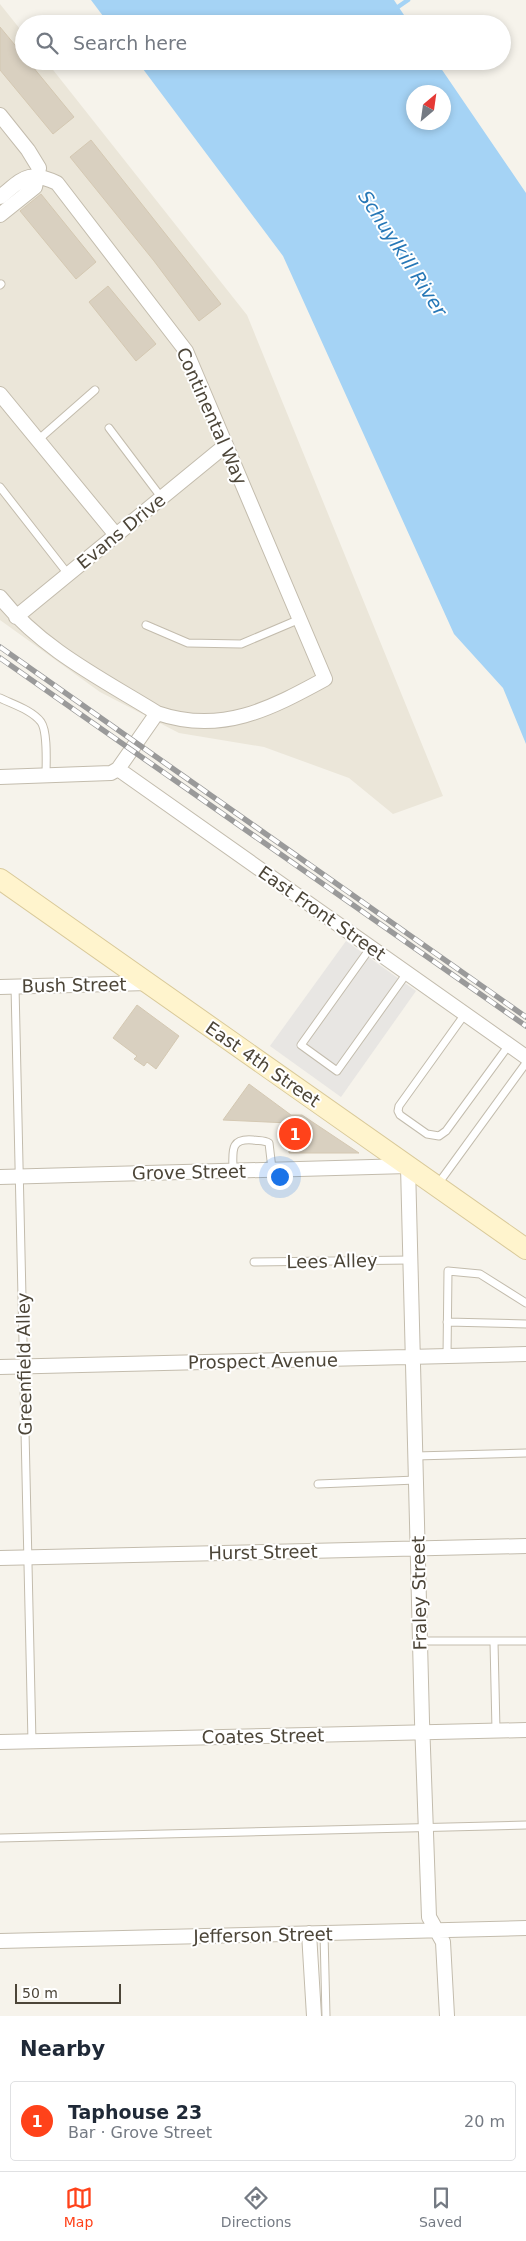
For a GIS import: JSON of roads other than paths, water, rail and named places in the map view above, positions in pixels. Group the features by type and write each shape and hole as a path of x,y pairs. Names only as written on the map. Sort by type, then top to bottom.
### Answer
{"main road":[{"name":"East 4th Street","path":"0,879 408,1166 524,1242"}],"street":[{"path":"0,116 35,160 39,168 35,187 0,215"},
{"path":"0,197 26,177 38,175"},
{"name":"Continental Way","path":"38,175 57,183 186,351 326,679 284,701 230,720 183,720 158,713"},
{"path":"0,394 116,534"},
{"name":"Evans Drive","path":"16,617 226,444"},
{"path":"0,597 16,617 39,638 64,656 158,713 118,769 103,774 0,777"},
{"name":"East Front Street","path":"118,769 526,1057"},
{"name":"Bush Street","path":"0,987 148,983"},
{"name":"Grove Street","path":"0,1177 408,1166"},
{"name":"Fraley Street","path":"408,1166 429,1917 443,1942 447,2016"},
{"name":"Prospect Avenue","path":"0,1367 526,1354"},
{"name":"Hurst Street","path":"0,1558 526,1546"},
{"name":"Coates Street","path":"0,1742 526,1730"},
{"name":"Jefferson Street","path":"0,1941 526,1928"},
{"path":"310,1934 314,2016"}],"lane":[{"path":"38,440 95,390"},
{"path":"109,428 162,497"},
{"path":"0,487 68,574"},
{"path":"146,625 188,643 241,644 300,619"},
{"path":"0,698 35,716 42,723 46,747 46,776"},
{"path":"371,947 302,1044 337,1071 407,973"},
{"name":"Greenfield Alley","path":"15,986 32,1742"},
{"path":"465,1014 399,1106 398,1111 400,1115 427,1134 439,1136 446,1131 509,1045"},
{"path":"437,1186 526,1063"},
{"path":"233,1170 233,1148 237,1141 242,1139 265,1141 269,1144 272,1170"},
{"name":"Lees Alley","path":"254,1262 410,1260"},
{"path":"447,1356 448,1271 480,1274 526,1303"},
{"path":"447,1322 526,1324"},
{"path":"415,1456 526,1452"},
{"path":"318,1484 416,1480"},
{"path":"420,1641 526,1642"},
{"path":"494,1642 496,1730"},
{"path":"0,1838 526,1825"},
{"path":"324,1933 326,2016"}],"water":[{"path":"91,0 394,0 404,15 102,15"},
{"name":"Schuylkill River","path":"144,70 442,70 526,193 526,744 503,688 454,634 283,256"}],"waterway":[{"path":"395,9 408,0"}],"railway":[{"path":"0,647 526,1017"},
{"path":"0,658 526,1026"}],"place":[{"name":"Taphouse 23","path":"295,1134"}]}
